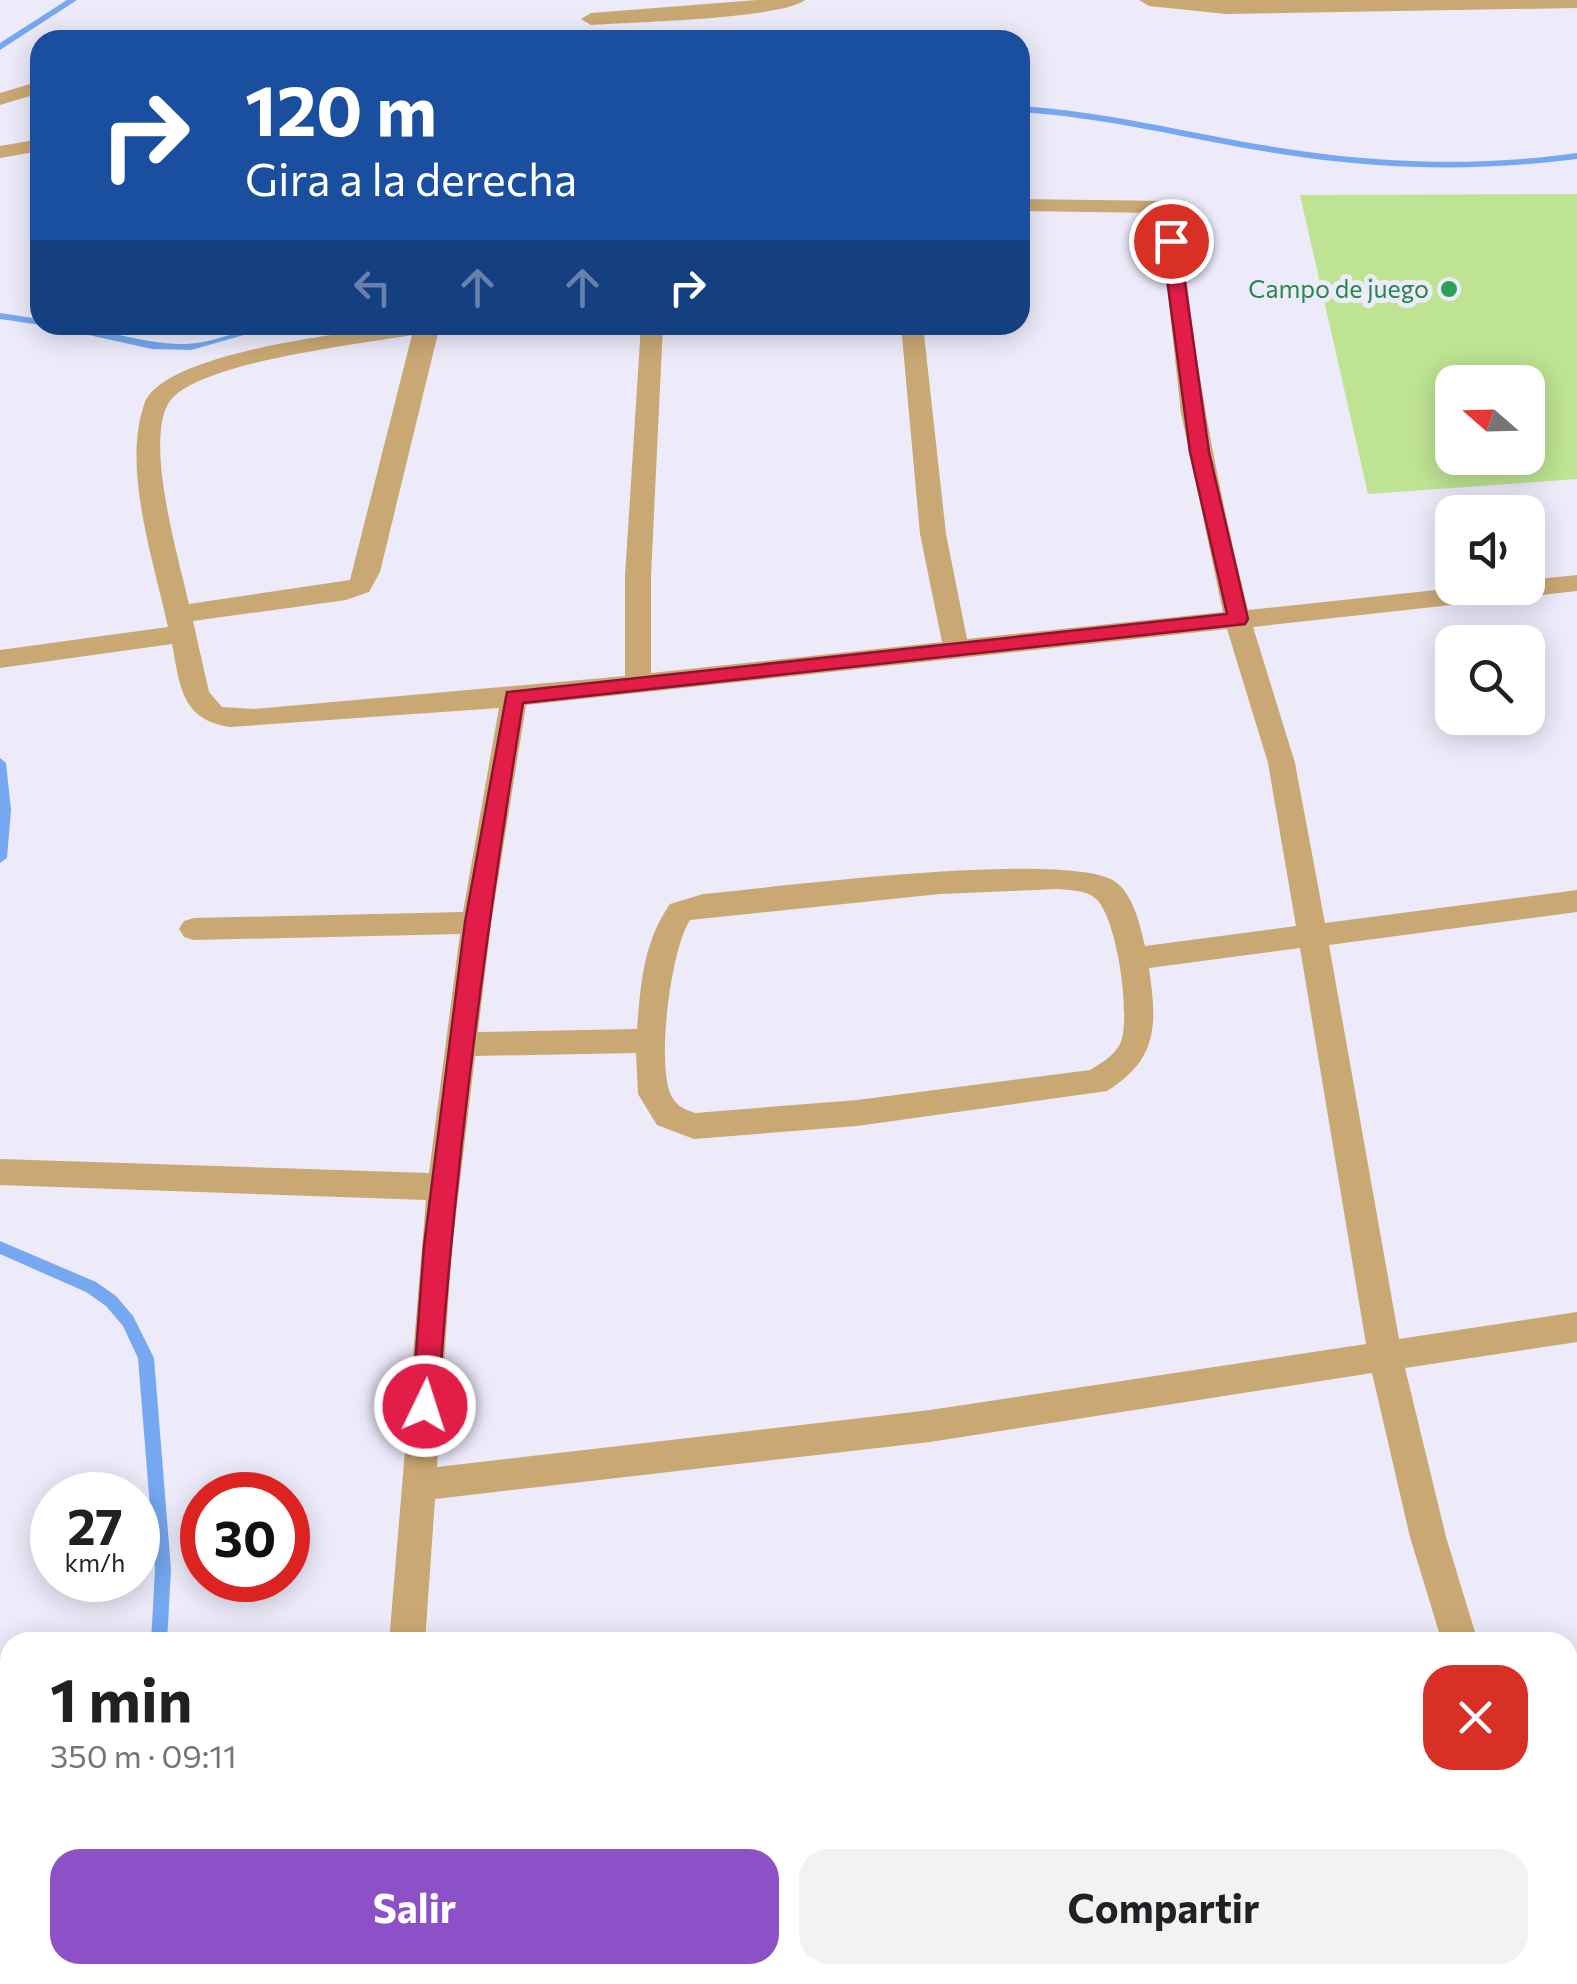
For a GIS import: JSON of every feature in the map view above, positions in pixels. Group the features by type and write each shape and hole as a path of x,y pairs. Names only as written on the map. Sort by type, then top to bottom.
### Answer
{"street":[{"path":"591,19 795,0"},
{"path":"1149,0 1226,8 1577,2"},
{"path":"0,98 30,90"},
{"path":"0,152 30,146"},
{"path":"1030,205 1169,207 1172,274 1200,452 1238,619 1281,761 1361,1245 1426,1539 1457,1632"},
{"path":"373,335 234,360 198,372 164,392 154,410 148,472 199,704 215,715 254,718 514,697 1577,583"},
{"path":"0,659 346,592 360,586 367,572 426,335"},
{"path":"638,683 638,576 651,335"},
{"path":"913,335 933,534 956,648"},
{"path":"408,1632 444,1186 476,922 514,697"},
{"path":"1057,878 1084,881 1107,891 1120,909 1132,959 1137,1039 1119,1068 1096,1082 858,1113 694,1126 668,1116 654,1094 651,1041 658,961 667,931 680,912 703,905 940,883 1057,878"},
{"path":"1132,959 1577,901"},
{"path":"194,929 476,922"},
{"path":"462,1044 651,1041"},
{"path":"0,1172 444,1186"},
{"path":"420,1485 930,1426 1577,1327"}],"green space":[{"name":"Campo de juego","path":"1577,194 1577,479 1368,494 1300,195"}],"waterway":[{"path":"0,47 73,0"},
{"path":"1030,110 1142,124 1299,154 1379,162 1502,164 1577,156"},
{"path":"0,316 30,320"},
{"path":"102,335 152,346 191,347 236,335"},
{"path":"0,763 5,810 0,858"},
{"path":"0,1247 91,1287 111,1301 128,1321 146,1358 163,1569 160,1632"}],"place":[{"name":"Campo de juego","path":"1449,289"}],"route":[{"path":"425,1406 436,1246 476,922 514,697 1238,619 1200,452 1172,274 1171,241"}]}
